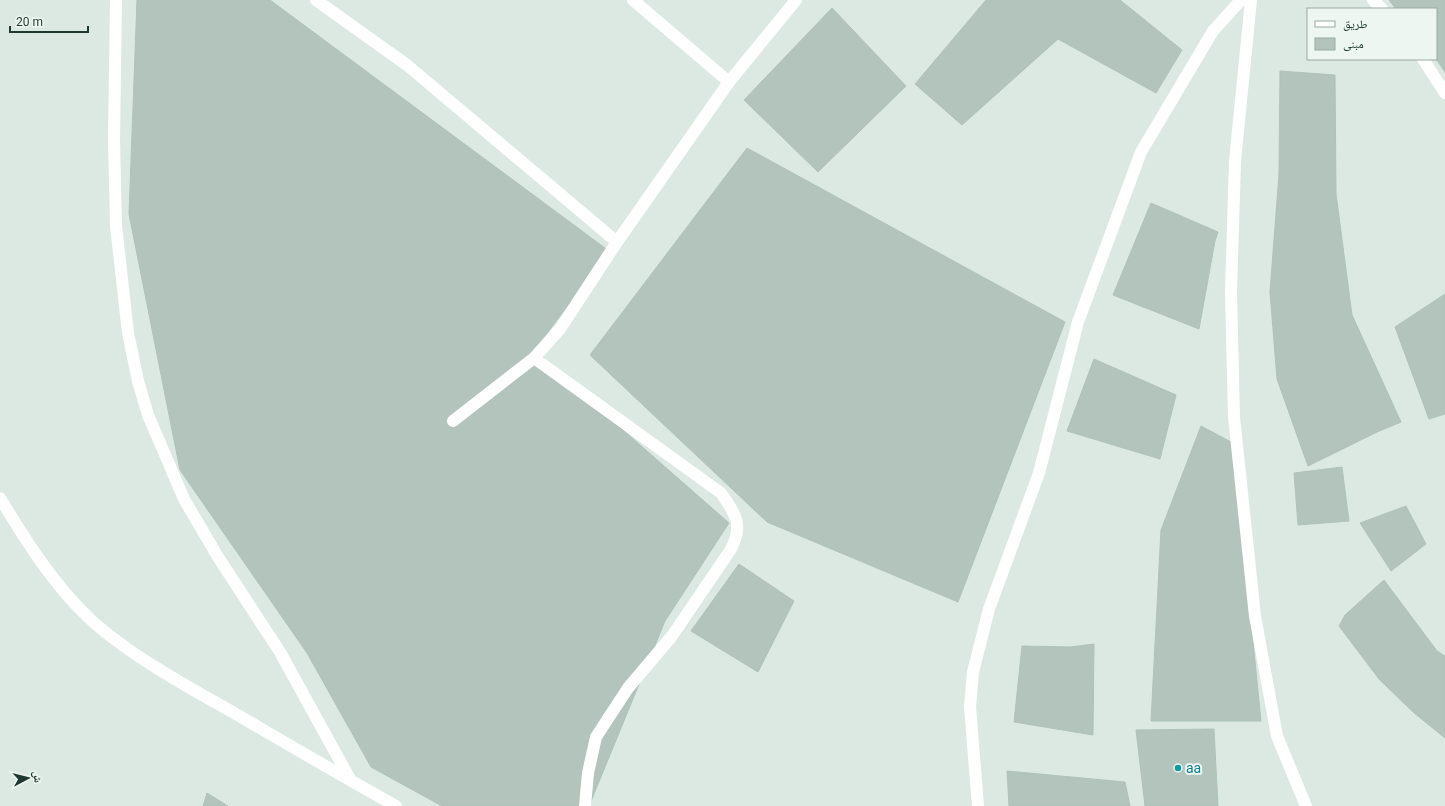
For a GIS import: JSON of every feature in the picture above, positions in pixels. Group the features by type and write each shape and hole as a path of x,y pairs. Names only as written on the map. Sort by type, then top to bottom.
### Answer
{"street":[{"path":"116,0 114,140 116,226 128,333 138,381 148,415 184,499 218,558 280,652 351,781"},
{"path":"316,0 407,65 618,242"},
{"path":"633,0 730,82"},
{"path":"452,421 534,358 560,329 618,242 730,82 796,0"},
{"path":"978,806 970,707 973,672 990,609 1038,473 1078,322 1141,152 1213,31 1240,0"},
{"path":"1251,0 1235,161 1231,292 1234,417 1255,616 1278,736 1306,806"},
{"path":"1373,0 1381,8"},
{"path":"1424,60 1445,93"},
{"path":"534,358 721,494 735,513 738,526 738,538 732,549 672,636 628,688 596,737 588,773 585,806"},
{"path":"0,498 26,541 56,582 91,619 130,649 186,686 396,806"}],"building":[{"path":"137,0 270,0 609,251 536,348 549,365 729,523 665,621 589,806 442,806 371,767 307,653 180,470 129,214"},
{"path":"986,0 1120,0 1182,50 1156,93 1058,39 962,125 915,84"},
{"path":"1389,0 1445,0 1445,72 1437,60 1437,8 1395,8"},
{"path":"832,8 906,86 818,172 744,100"},
{"path":"1280,71 1335,75 1336,194 1352,315 1401,422 1377,432 1308,466 1277,379 1270,292 1279,174"},
{"path":"747,148 1065,322 958,602 767,522 590,355"},
{"path":"1151,203 1218,232 1215,241 1199,329 1113,295"},
{"path":"1445,294 1445,414 1429,419 1395,327"},
{"path":"1094,359 1176,395 1160,459 1067,431"},
{"path":"1201,426 1233,443 1261,721 1151,721 1161,530"},
{"path":"1342,467 1349,521 1298,525 1294,473"},
{"path":"1406,506 1426,544 1391,571 1360,523"},
{"path":"739,564 794,601 758,672 691,631"},
{"path":"1384,580 1437,651 1445,656 1445,738 1413,712 1379,679 1339,626 1345,615"},
{"path":"1094,644 1093,735 1014,722 1022,646 1070,647"},
{"name":"aa","path":"1214,729 1218,806 1145,806 1136,730"},
{"path":"1007,771 1125,782 1130,806 1009,806"},
{"path":"207,793 228,806 203,806"}],"place":[{"name":"aa","path":"1178,768"}]}
